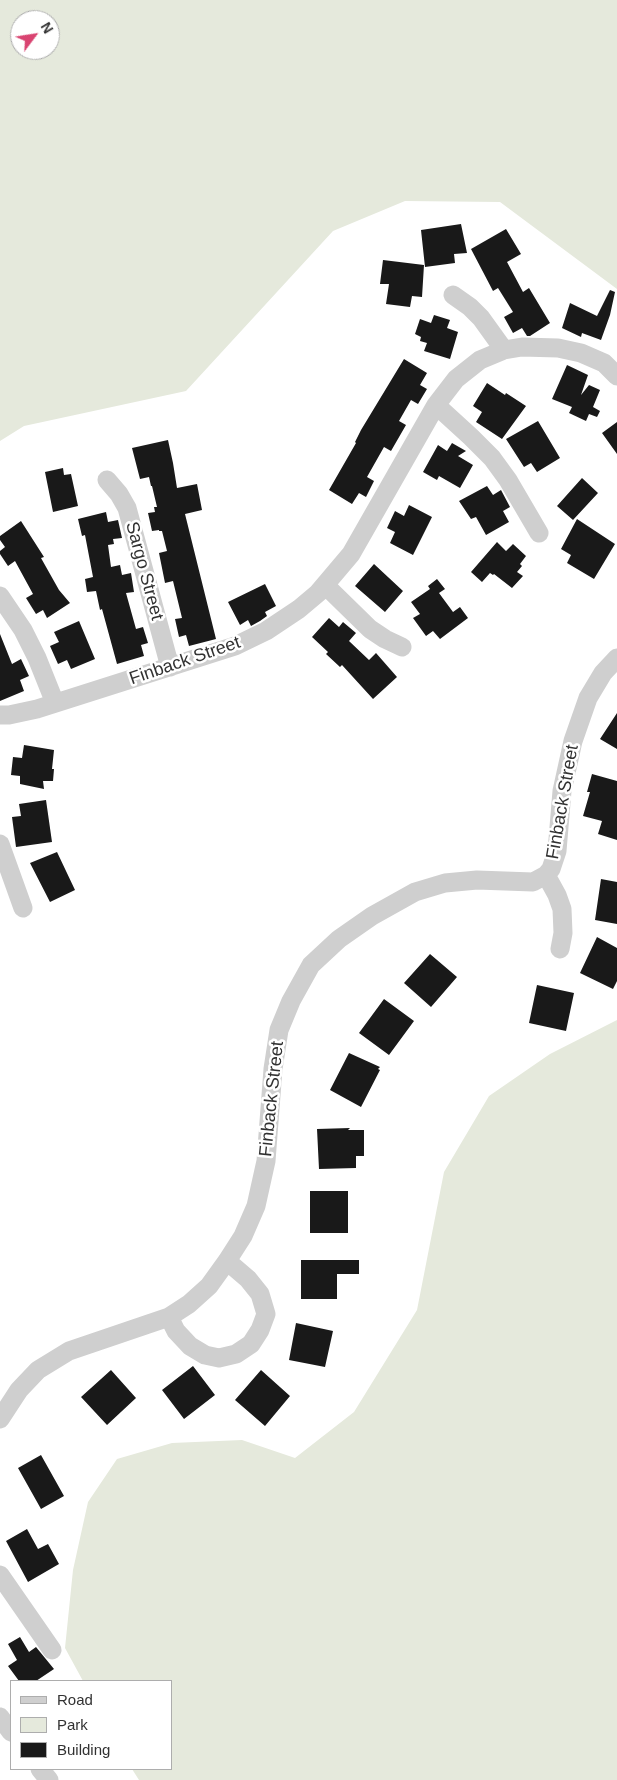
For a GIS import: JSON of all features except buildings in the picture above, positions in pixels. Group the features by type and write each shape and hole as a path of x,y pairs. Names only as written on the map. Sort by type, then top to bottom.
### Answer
{"street":[{"path":"453,295 470,307 481,318 504,350"},
{"name":"Finback Street","path":"0,715 10,715 55,703 235,646 266,631 299,608 325,585 351,554 436,405 456,379 480,360 504,350 522,347 558,348 581,352 604,363 617,376"},
{"path":"436,405 492,458 508,480 539,533"},
{"name":"Sargo Street","path":"107,480 128,508 170,667"},
{"path":"325,585 370,629 384,639 402,647"},
{"path":"0,596 23,630 37,658 55,703"},
{"name":"Finback Street","path":"0,1419 20,1390 38,1370 69,1351 169,1317 189,1304 209,1286 227,1261 243,1236 256,1206 266,1161 279,1030 291,1001 311,965 339,938 414,892 445,883 477,880 534,882 552,869 557,851 562,792 573,741 588,698 617,658"},
{"path":"0,844 23,908"},
{"path":"546,875 558,895 562,909 563,933 560,949"},
{"path":"169,1317 176,1331 190,1346 205,1355 219,1358 236,1354 251,1344 260,1330 266,1314 260,1294 248,1279 227,1261"},
{"path":"0,1574 52,1650"},
{"path":"0,1717 10,1731"}],"green space":[{"path":"0,0 617,0 617,289 500,202 405,201 333,231 186,391 24,426 0,441"},
{"path":"617,1020 617,1780 139,1780 133,1770 172,1770 172,1680 82,1680 65,1648 73,1570 88,1502 117,1459 172,1443 242,1440 295,1458 354,1412 417,1310 444,1172 489,1096 550,1054"}]}
